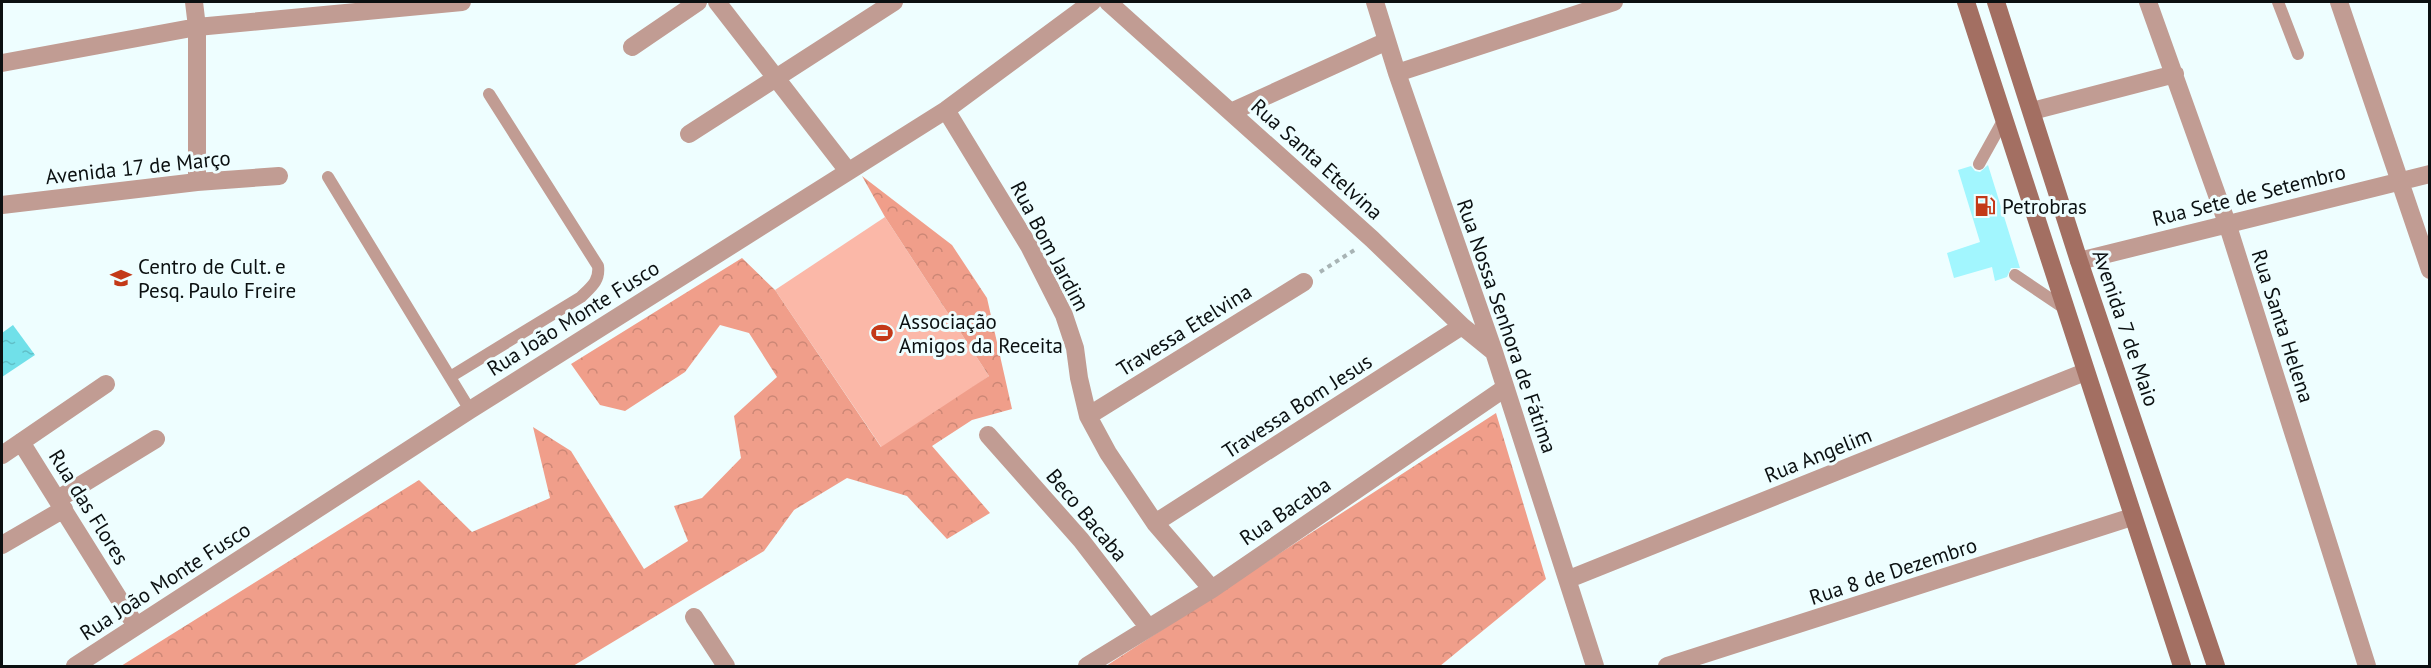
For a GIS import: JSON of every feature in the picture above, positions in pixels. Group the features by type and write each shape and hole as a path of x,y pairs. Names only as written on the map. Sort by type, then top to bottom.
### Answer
{"main road":[{"path":"1966,2 2181,666"},
{"name":"Avenida 7 de Maio","path":"1996,2 2079,261 2217,666"}],"street":[{"path":"194,2 197,27 197,182"},
{"path":"2,63 197,27 462,2"},
{"path":"632,47 698,2"},
{"path":"717,2 848,171"},
{"path":"689,134 894,2"},
{"name":"Rua João Monte Fusco","path":"75,666 470,410 946,110 1092,2"},
{"name":"Rua Santa Etelvina","path":"1108,2 1372,239 1462,326 1494,352"},
{"name":"Rua Nossa Senhora de Fátima","path":"1375,2 1397,73 1494,352 1569,579 1595,666"},
{"path":"1397,73 1614,2"},
{"name":"Rua Santa Helena","path":"2148,2 2226,223 2367,666"},
{"path":"2338,2 2430,270"},
{"path":"1231,112 1387,41"},
{"path":"2032,111 2175,74"},
{"name":"Rua Bom Jardim","path":"946,110 1029,246 1064,315 1075,348 1088,416 1108,453 1155,524 1212,589"},
{"name":"Rua Sete de Setembro","path":"2079,261 2430,174"},
{"name":"Avenida 17 de Março","path":"2,205 197,182 279,176"},
{"name":"Travessa Etelvina","path":"1088,416 1304,282"},
{"name":"Travessa Bom Jesus","path":"1155,524 1462,326"},
{"name":"Rua Angelim","path":"1569,579 2085,372"},
{"path":"2,455 106,384"},
{"name":"Rua Bacaba","path":"1087,666 1212,589 1505,388"},
{"name":"Beco Bacaba","path":"988,435 1081,540 1148,627"},
{"path":"2,545 156,439"},
{"name":"Rua das Flores","path":"21,442 136,626"},
{"name":"Rua 8 de Dezembro","path":"1667,666 2132,518"},
{"path":"694,617 726,666"}],"lane":[{"path":"2278,2 2298,54"},
{"path":"450,377 581,297 594,285 599,274 598,266 489,94"},
{"path":"1979,164 2004,119"},
{"path":"328,177 470,410"},
{"path":"2016,275 2064,308"}],"path":[{"path":"1304,282 1372,239"}],"shaded area":[{"name":"Associação Amigos da Receita","path":"885,217 989,376 884,451 775,290"}],"green space":[{"path":"862,176 952,245 987,298 1012,409 972,420 932,446 990,513 947,539 907,496 847,478 794,510 764,551 573,666 121,666 419,480 472,532 550,498 533,427 571,451 644,569 688,541 674,506 702,498 741,458 734,416 777,377 749,333 720,325 685,372 625,411 600,405 571,364 742,258 775,290 881,447 989,376 885,217"},
{"path":"1496,413 1546,579 1440,666 1106,666"}],"water":[{"path":"13,325 35,355 2,377 2,333"}],"building":[{"name":"Petrobras","path":"1988,165 2020,268 2011,268 2007,277 1995,281 1992,267 1954,278 1947,253 1980,242 1958,170 1971,166 1975,171 1980,172"}],"place":[{"name":"Petrobras","path":"1985,206"},
{"name":"Centro de Cult. e Pesq. Paulo Freire","path":"121,278"},
{"name":"Associação Amigos da Receita","path":"882,333"}]}
